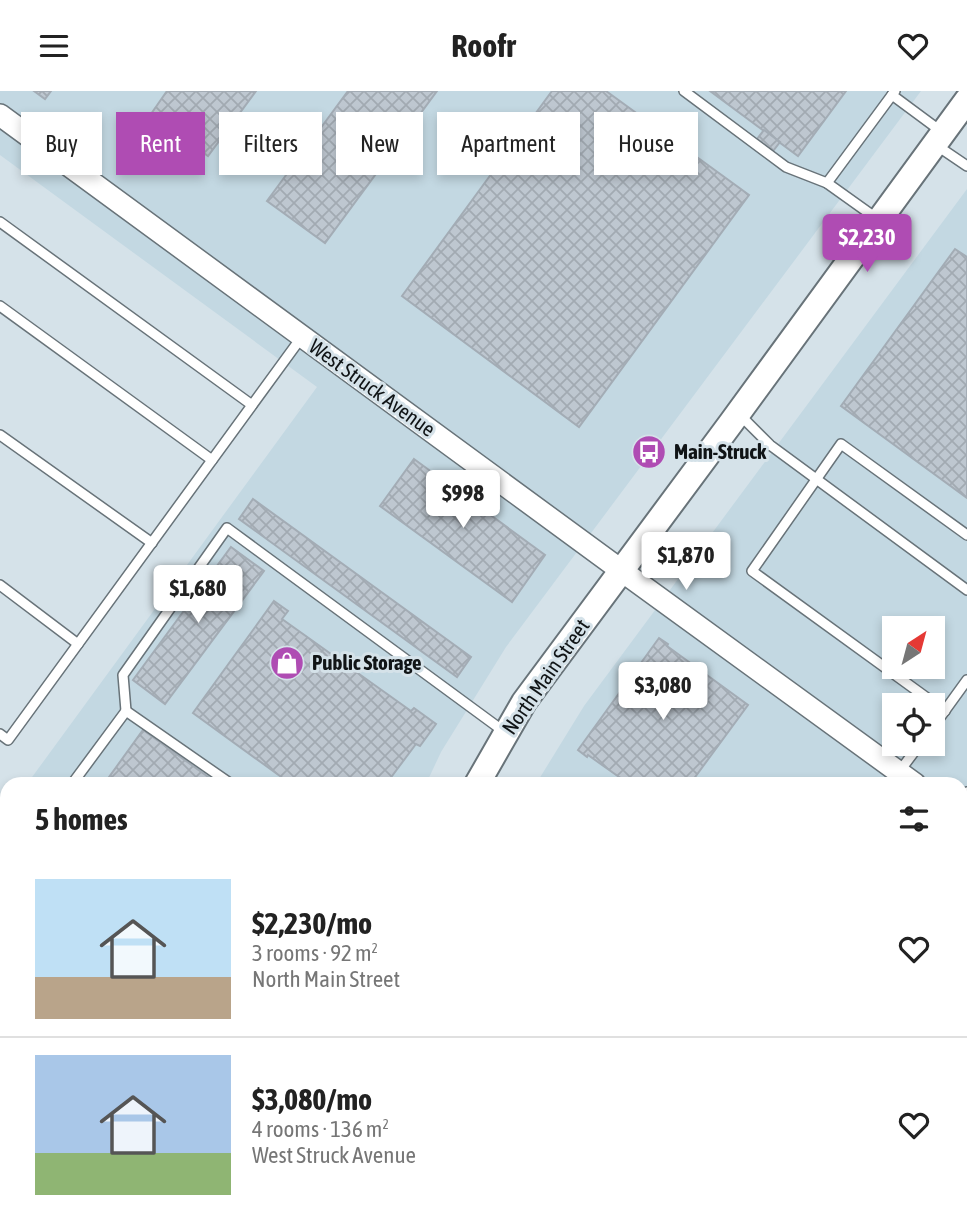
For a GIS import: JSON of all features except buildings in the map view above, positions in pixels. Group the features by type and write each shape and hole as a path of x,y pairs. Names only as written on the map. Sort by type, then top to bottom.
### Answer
{"main road":[{"name":"North Main Street","path":"481,777 524,702 967,100"}],"street":[{"name":"West Struck Avenue","path":"0,115 906,777"}],"lane":[{"path":"684,91 786,167 827,183 879,221"},
{"path":"827,183 893,93 967,166"},
{"path":"0,222 252,405"},
{"path":"0,306 212,460"},
{"path":"0,734 8,740 303,337"},
{"path":"738,413 770,445 967,590"},
{"path":"0,435 152,543"},
{"path":"920,693 751,571 841,445 967,535"},
{"path":"77,777 126,711 123,675 227,528 506,734"},
{"path":"0,585 78,644"},
{"path":"945,711 967,680"},
{"path":"126,711 221,777"},
{"path":"907,777 915,756"}],"shaded area":[{"path":"0,91 921,91 506,647 441,752 429,777 32,777 317,387 27,175 102,175 102,112 21,112 21,170 0,155"},
{"path":"967,189 967,777 540,777 584,706"}],"place":[{"name":"Main-Struck","path":"649,452"},
{"name":"Public Storage","path":"287,663"}]}
